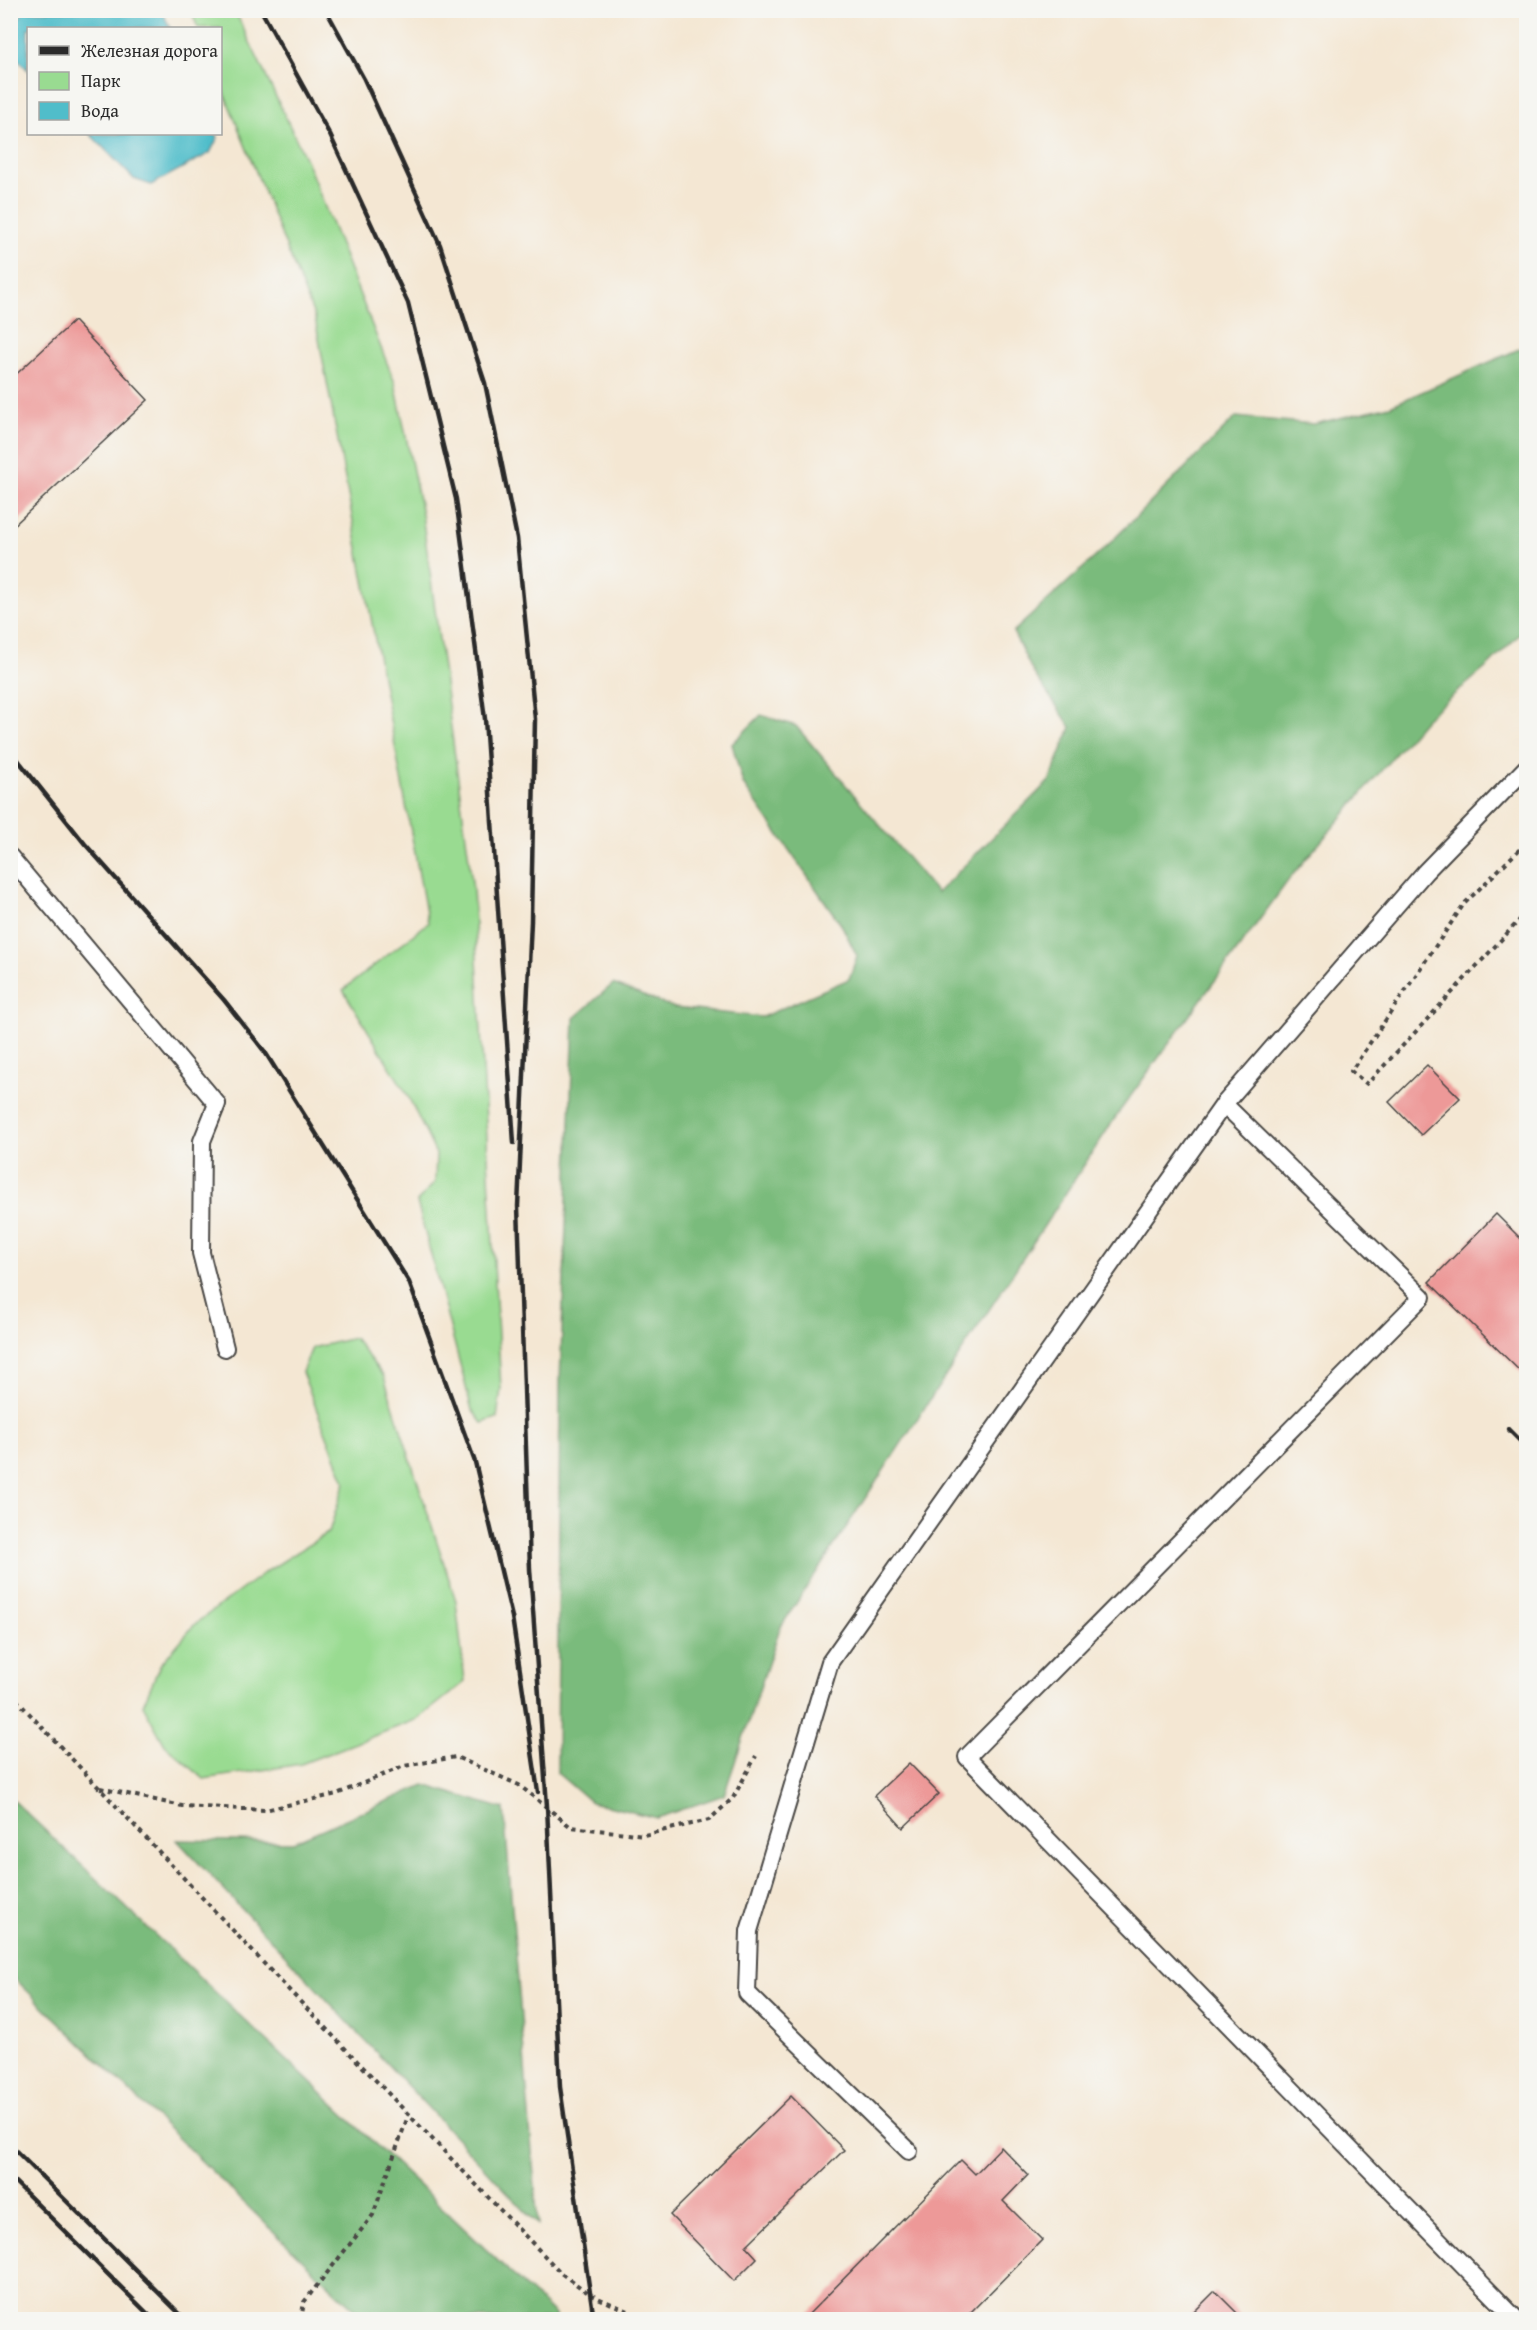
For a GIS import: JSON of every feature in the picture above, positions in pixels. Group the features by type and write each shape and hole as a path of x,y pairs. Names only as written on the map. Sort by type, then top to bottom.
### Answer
{"lane":[{"path":"909,2151 747,1993 749,1931 830,1662 1224,1104 1425,872 1527,768"},
{"path":"10,857 217,1104 202,1141 201,1253 225,1348"},
{"path":"1224,1104 1422,1297 967,1757 1517,2319"}],"path":[{"path":"1527,843 1464,904 1351,1071 1367,1084 1527,913"},
{"path":"10,1693 408,2116 562,2274 591,2295 649,2319"},
{"path":"100,1788 182,1806 265,1810 337,1794 404,1766 456,1757 519,1785 570,1827 644,1835 709,1820 733,1798 756,1756"},
{"path":"301,2319 303,2302 373,2215 408,2116"}],"green space":[{"path":"191,11 235,11 307,162 395,383 422,514 473,889 501,1389 497,1418 482,1423 472,1410 417,1202 435,1182 436,1154 408,1096 343,990 428,923 315,318 222,87 222,27 198,27"},
{"path":"1526,346 1526,628 1488,666 1425,719 1290,878 1119,1112 780,1628 724,1795 657,1818 591,1802 557,1773 560,1381 574,1018 613,984 675,1008 762,1017 849,979 857,956 842,926 743,784 732,744 761,715 796,726 937,893 1050,780 1071,727 1033,672 1013,632 1104,549 1236,417 1314,424 1390,406"},
{"path":"354,1338 384,1377 456,1601 465,1682 418,1719 301,1764 204,1779 165,1745 143,1705 160,1665 196,1623 264,1573 329,1532 345,1482 302,1372 312,1348"},
{"path":"424,1785 504,1809 538,2225 177,1840 293,1842"},
{"path":"10,1797 555,2315 556,2319 365,2319 316,2273 11,1975"}],"water":[{"path":"24,11 162,11 170,27 27,27 27,69 11,52 11,29"},
{"path":"91,135 217,135 218,137 210,153 151,185 134,179"}],"building":[{"path":"74,321 148,400 10,529 10,380"},
{"path":"1427,1065 1460,1098 1421,1135 1389,1102"},
{"path":"1496,1214 1526,1244 1526,1377 1429,1282"},
{"path":"909,1763 939,1794 903,1828 874,1796"},
{"path":"791,2096 844,2150 746,2246 757,2258 734,2281 670,2215"},
{"path":"1001,2147 1028,2175 1003,2201 1042,2240 963,2320 803,2320 961,2160 975,2174"},
{"path":"1215,2291 1244,2320 1186,2320"}],"railway":[{"path":"261,10 330,135 408,303 456,499 485,719 514,1143"},
{"path":"326,10 364,79 440,245 485,383 517,538 535,719 531,921 518,1206 530,1569 547,1806 560,2087 594,2320"},
{"path":"10,750 85,844 224,1000 265,1052 409,1282 475,1462 512,1617 538,1792"},
{"path":"1508,1429 1526,1447"},
{"path":"10,2145 186,2320"},
{"path":"10,2177 154,2320"}]}
